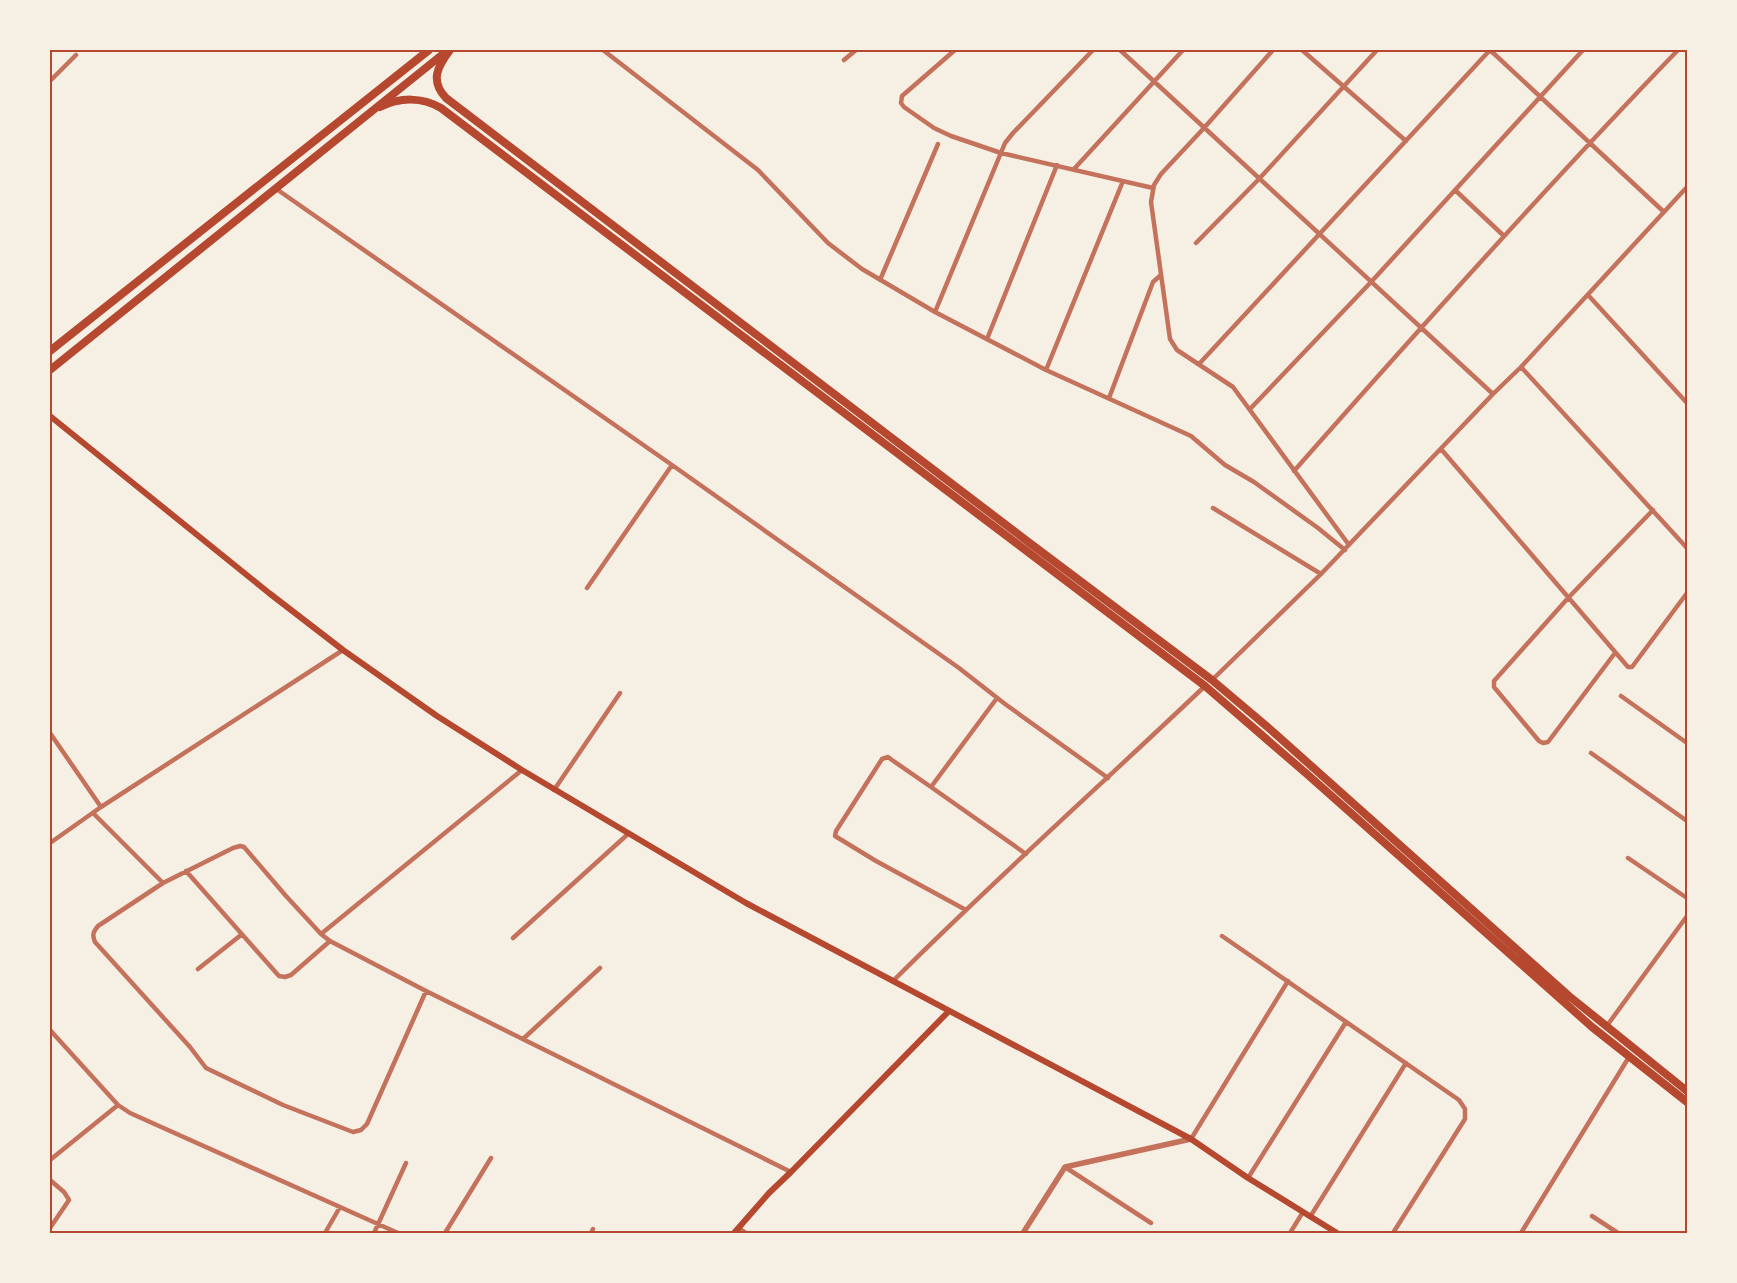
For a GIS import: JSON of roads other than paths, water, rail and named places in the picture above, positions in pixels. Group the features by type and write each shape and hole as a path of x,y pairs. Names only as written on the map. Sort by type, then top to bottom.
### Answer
{"main road":[{"path":"50,351 429,50"},
{"path":"50,370 449,50"},
{"path":"449,50 438,68 436,76 439,90 446,98 1204,686 1308,775 1592,1027 1687,1102"},
{"path":"372,112 386,104 402,100 419,100 441,108 732,321 1212,680 1606,1027 1687,1091"},
{"path":"215,220 223,230"},
{"path":"50,416 269,593 343,650 437,716 522,770 746,904 1191,1139 1248,1178 1337,1233"},
{"path":"736,1230 769,1193 792,1172 949,1011"}],"street":[{"path":"603,50 758,170 828,243 862,269 935,312 1046,370 1191,436 1225,465 1254,482 1318,528 1344,550"},
{"path":"844,60 856,50"},
{"path":"955,50 902,96 901,103 904,107 945,134 1001,153 1153,188"},
{"path":"935,312 1005,143 1093,50"},
{"path":"1120,50 1493,394"},
{"path":"1074,169 1183,50"},
{"path":"1273,50 1161,174 1153,188 1152,202 1171,342 1177,350 1233,387 1349,545"},
{"path":"1302,50 1406,140"},
{"path":"1196,243 1259,179 1377,50"},
{"path":"1199,364 1490,50 1664,212"},
{"path":"1250,409 1372,282 1583,50"},
{"path":"1294,471 1504,236 1678,50"},
{"path":"50,81 76,55"},
{"path":"880,280 938,144"},
{"path":"987,339 1057,165"},
{"path":"1046,370 1123,181"},
{"path":"1212,680 1321,574 1493,394 1522,367 1687,187"},
{"path":"275,188 959,668 997,698 1108,778"},
{"path":"1455,190 1504,236"},
{"path":"1683,191 1687,196"},
{"path":"1108,398 1153,282 1161,275"},
{"path":"1588,295 1687,403"},
{"path":"1522,367 1687,548"},
{"path":"1441,450 1628,667 1632,667 1687,593"},
{"path":"587,588 672,465"},
{"path":"1213,508 1321,574"},
{"path":"1615,653 1548,742 1539,741 1494,687 1494,681 1569,597 1653,510"},
{"path":"50,843 343,650"},
{"path":"893,981 1204,686"},
{"path":"554,790 620,693"},
{"path":"1621,696 1687,743"},
{"path":"931,787 997,698"},
{"path":"50,733 102,807"},
{"path":"1591,753 1687,821"},
{"path":"966,910 836,836 836,831 882,759 888,757 1026,854"},
{"path":"321,934 522,770"},
{"path":"93,813 163,883"},
{"path":"513,938 628,834"},
{"path":"426,991 367,1124 361,1130 353,1132 283,1105 206,1068 190,1047 95,942 93,936 98,926 163,883 233,848 244,847 286,896 321,934 330,941 426,991 792,1172"},
{"path":"1628,858 1687,898"},
{"path":"186,871 241,935 281,977 291,974 330,941"},
{"path":"1606,1027 1687,916"},
{"path":"198,969 241,935"},
{"path":"1222,936 1459,1100 1465,1109 1465,1119 1393,1233"},
{"path":"523,1039 600,968"},
{"path":"1023,1233 1065,1167 1191,1139 1288,981"},
{"path":"1248,1178 1346,1022"},
{"path":"50,1030 118,1105 130,1113 398,1233"},
{"path":"1521,1233 1629,1057"},
{"path":"1310,1217 1406,1063"},
{"path":"50,1160 118,1105"},
{"path":"445,1233 490,1158"},
{"path":"374,1233 406,1163"},
{"path":"1065,1167 1151,1223"},
{"path":"50,1180 64,1192 69,1200 50,1228"},
{"path":"325,1233 340,1207"},
{"path":"1290,1233 1303,1212"},
{"path":"1592,1216 1618,1233"},
{"path":"736,1230 746,1233"}]}
